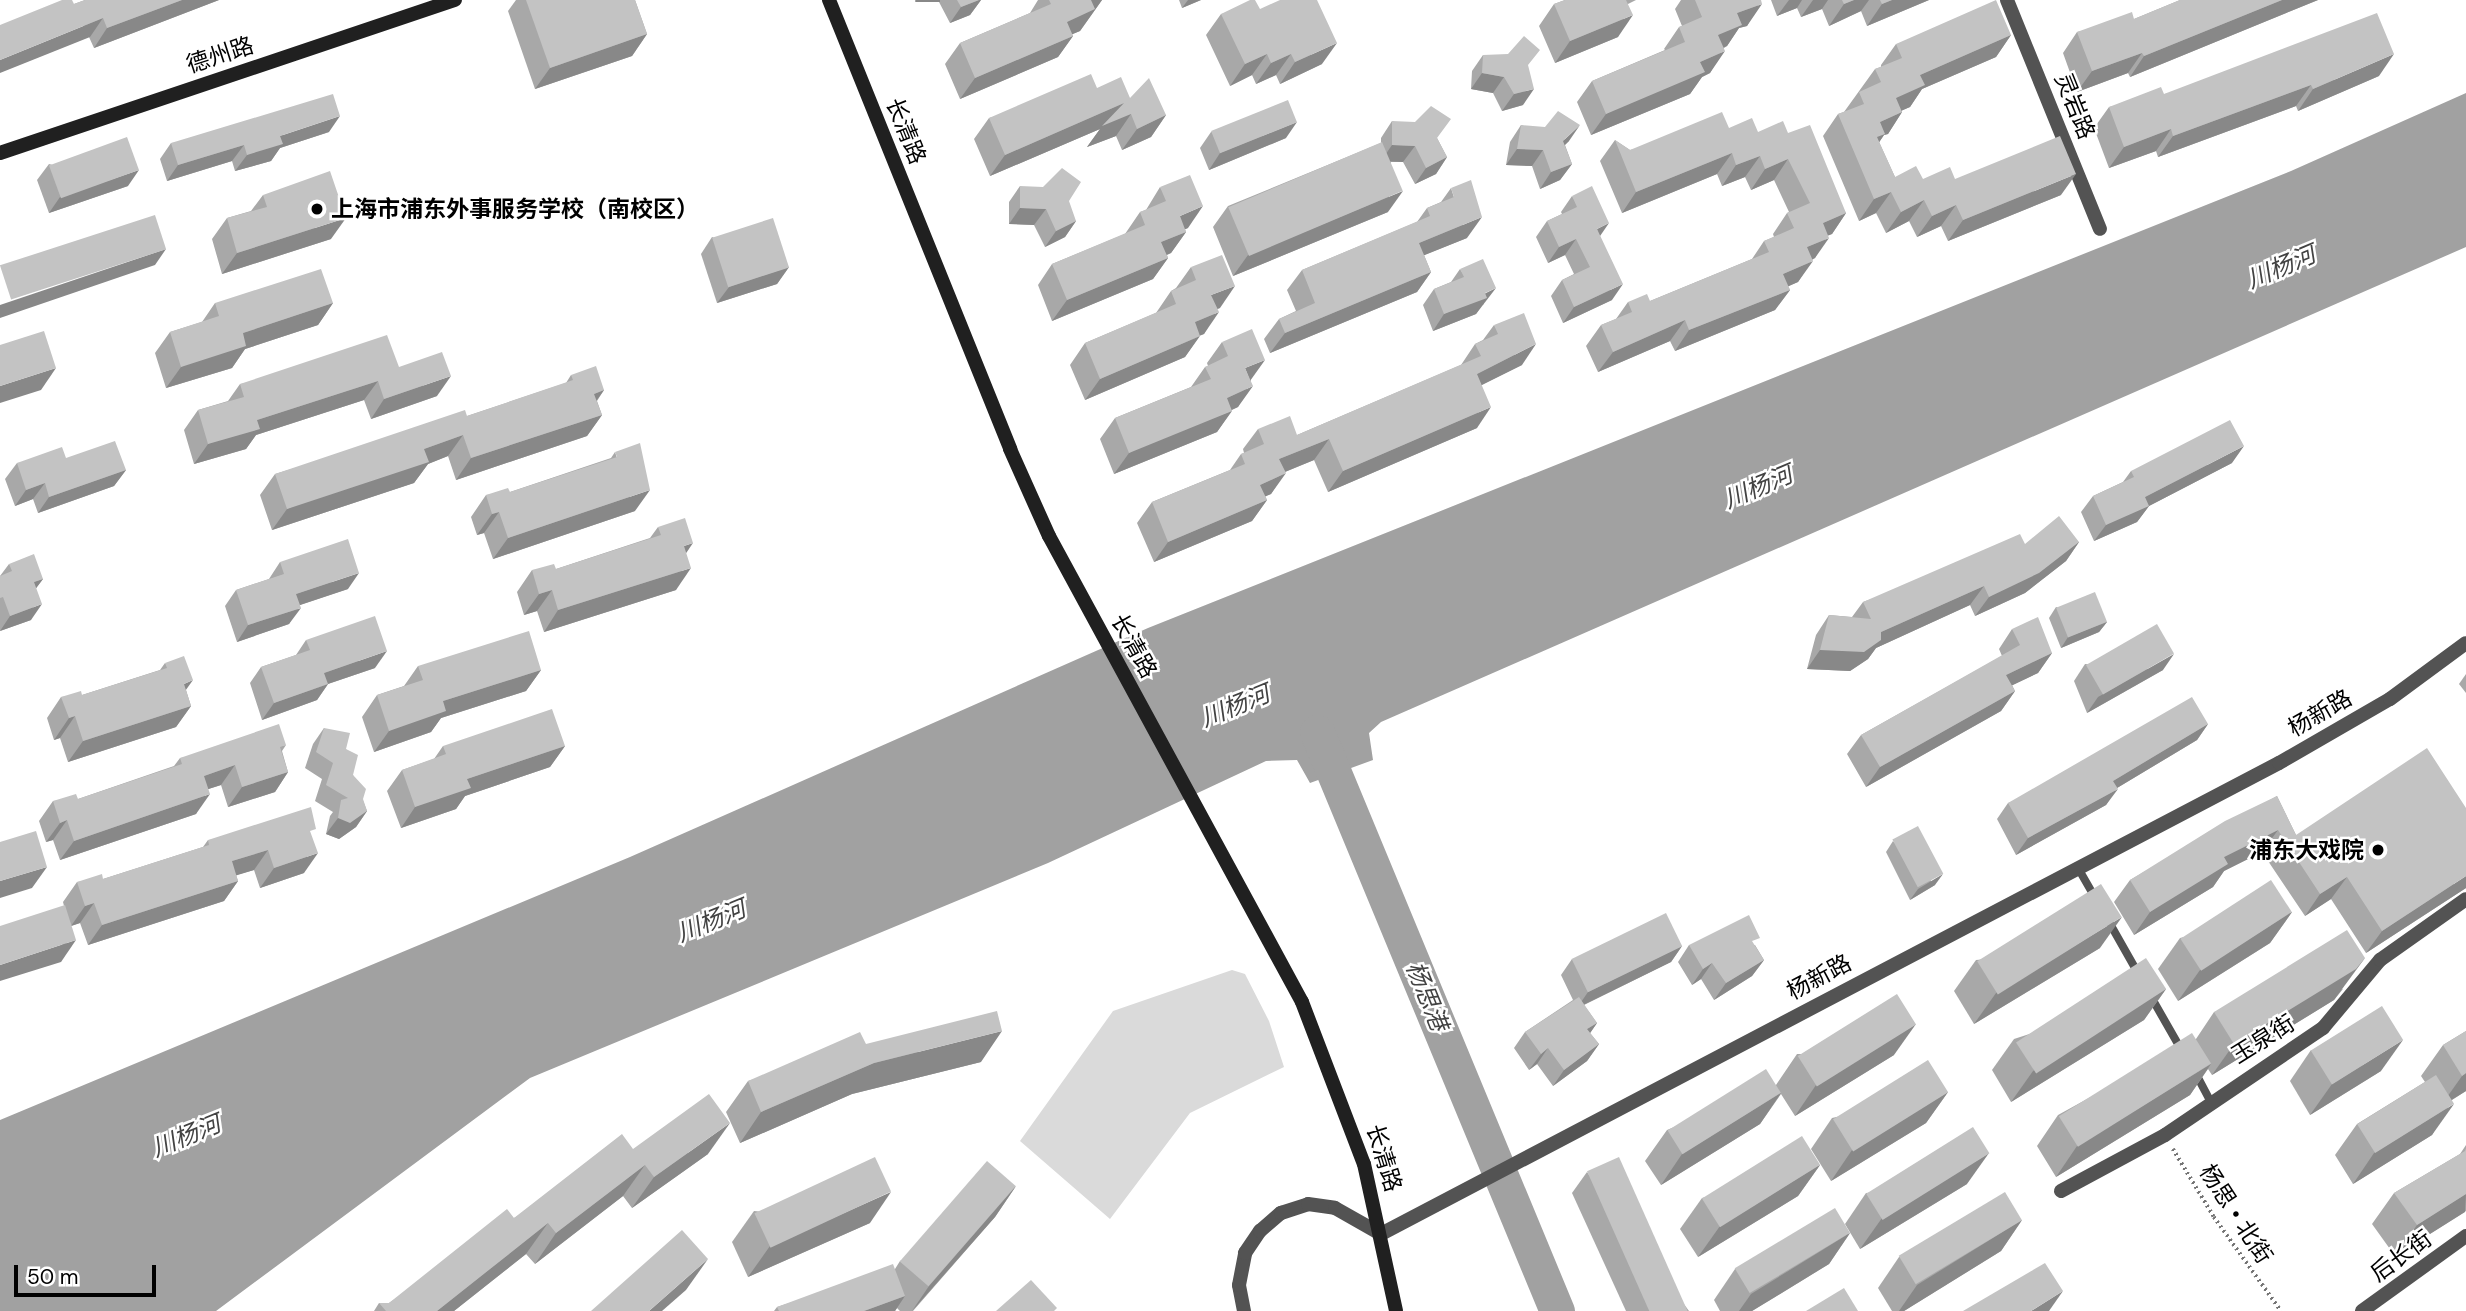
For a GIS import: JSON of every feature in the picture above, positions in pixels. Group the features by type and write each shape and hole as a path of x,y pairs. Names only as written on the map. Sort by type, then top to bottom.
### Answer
{"main road":[{"name":"德州路","path":"0,153 455,0"},
{"name":"长清路","path":"829,0 1010,449 1093,619 1302,1002 1364,1164 1396,1311"}],"street":[{"name":"灵岩路","path":"2007,0 2100,229"},
{"name":"杨新路","path":"1381,1234 2339,730 2466,643"},
{"name":"玉泉街","path":"2061,1191 2165,1135 2331,1022 2360,980 2389,952 2466,899"},
{"path":"1244,1311 1239,1285 1245,1253 1260,1231 1281,1213 1308,1204 1335,1208 1381,1234"},
{"name":"后长街","path":"2362,1311 2466,1236"}],"lane":[{"path":"2078,868 2185,1055"},
{"path":"2191,1067 2211,1102"}],"path":[{"name":"杨思 • 北街","path":"2165,1135 2214,1217 2281,1311"}],"shaded area":[{"path":"1232,970 1245,974 1269,1021 1284,1067 1190,1113 1110,1219 1020,1141 1113,1011"}],"water":[{"name":"川杨河","path":"2466,93 2466,247 1381,722 1369,733 1373,760 1310,783 1297,760 1266,761 1048,863 530,1078 216,1311 0,1311 0,1120 630,857 1148,628 2291,171"}],"building":[{"path":"62,0 72,0 74,4 85,0 182,0 107,28 103,18 0,60 0,25"},
{"path":"526,0 635,0 647,34 550,68"},
{"path":"957,0 979,0 961,7"},
{"path":"1049,0 1091,0 1095,9 1067,22 1073,36 975,78 960,43 1051,4"},
{"path":"1255,0 1260,9 1280,0 1317,0 1337,43 1295,62 1291,54 1271,63 1267,54 1245,64 1221,14"},
{"path":"1565,0 1626,0 1633,15 1570,41 1554,4"},
{"path":"1695,0 1761,0 1762,4 1737,13 1742,25 1718,35 1725,51 1700,62 1705,72 1606,114 1592,81 1685,42 1679,27 1702,17"},
{"path":"1996,0 2011,35 1920,75 1925,85 1896,98 1902,112 1880,122 1885,134 1877,137 1895,177 1916,166 1923,179 1950,167 1955,179 2060,136 2076,174 1963,220 1956,205 1932,216 1924,200 1901,212 1891,192 1874,199 1838,114 1864,104 1859,92 1881,82 1875,69 1902,58 1896,44"},
{"path":"2180,0 2282,0 2144,56 2142,53 2092,71 2077,32 2132,12 2134,19"},
{"path":"2377,13 2394,54 2313,89 2311,85 2173,136 2171,129 2124,147 2109,107 2161,87 2164,94"},
{"path":"1524,36 1540,50 1528,65 1534,89 1514,94 1504,77 1482,73 1483,55 1508,54"},
{"path":"1091,74 1097,88 1121,77 1130,98 1149,78 1166,115 1137,129 1131,114 1102,126 1124,103 1005,155 989,118"},
{"path":"333,94 340,116 280,136 283,144 247,155 244,145 178,165 171,143"},
{"path":"1288,100 1297,122 1220,153 1211,131"},
{"path":"1431,106 1451,119 1437,138 1447,157 1426,168 1415,146 1392,145 1392,121 1415,122"},
{"path":"1558,111 1580,125 1563,141 1572,164 1551,172 1543,150 1517,149 1521,125 1545,127"},
{"path":"1722,112 1729,128 1752,118 1758,132 1783,121 1788,133 1810,125 1846,213 1823,223 1829,238 1807,247 1813,261 1783,274 1790,290 1689,330 1685,320 1613,352 1601,325 1632,312 1628,302 1647,294 1650,301 1769,252 1764,241 1794,228 1787,213 1810,203 1788,159 1765,169 1760,156 1736,165 1732,153 1636,192 1615,140 1630,150"},
{"path":"127,137 139,170 61,198 49,165"},
{"path":"1382,142 1403,191 1249,256 1228,207"},
{"path":"1062,168 1081,182 1069,201 1076,221 1056,231 1046,209 1020,208 1020,186 1043,187"},
{"path":"330,171 346,218 237,253 227,218 267,207 263,195"},
{"path":"1190,175 1203,206 1180,216 1186,232 1161,242 1168,258 1067,300 1052,264 1145,225 1140,212 1166,201 1160,187"},
{"path":"1471,180 1482,217 1419,243 1431,272 1285,333 1279,319 1315,303 1302,270 1430,216 1427,208 1454,197 1451,188"},
{"path":"1592,186 1609,223 1597,229 1623,284 1574,307 1562,280 1590,267 1576,239 1559,247 1547,221 1577,207 1572,196"},
{"path":"155,215 166,249 11,300 0,265"},
{"path":"773,218 789,267 728,287 712,238"},
{"path":"1222,255 1235,286 1211,295 1219,312 1195,322 1200,336 1100,379 1085,343 1176,304 1171,291 1196,280 1191,267"},
{"path":"1483,259 1496,288 1485,293 1487,298 1444,314 1434,289 1464,277 1460,269"},
{"path":"321,269 333,303 243,333 246,346 181,367 170,332 219,316 215,303"},
{"path":"1524,313 1536,344 1477,374 1491,407 1343,471 1329,439 1279,459 1286,473 1260,485 1267,500 1168,542 1152,502 1245,464 1241,454 1264,444 1258,429 1290,416 1297,435 1481,356 1475,344 1498,334 1494,325"},
{"path":"1252,329 1265,360 1245,368 1253,386 1227,398 1232,411 1129,453 1115,418 1211,379 1205,367 1228,356 1222,342"},
{"path":"44,331 56,368 0,386 0,345"},
{"path":"387,335 399,367 442,352 451,376 384,399 378,381 257,420 260,429 208,444 198,410 244,397 240,384"},
{"path":"596,366 604,390 594,394 602,415 471,458 463,435 424,449 429,462 287,509 275,474 465,410 467,416 573,380 571,375"},
{"path":"2230,420 2244,446 2145,497 2149,506 2106,525 2093,496 2134,477 2131,471"},
{"path":"115,441 126,470 49,497 45,483 26,490 17,463 62,447 66,458"},
{"path":"640,443 650,490 508,538 499,512 492,514 486,495 508,488 510,492 617,457 615,452"},
{"path":"2059,516 2079,542 2039,573 1989,597 1984,586 1881,632 1881,640 1864,652 1820,650 1829,615 1871,619 1863,602 2020,534 2025,544"},
{"path":"685,518 693,543 684,546 691,568 558,610 552,590 539,594 532,570 554,564 556,569 661,535 658,527"},
{"path":"348,539 359,573 296,594 301,608 248,625 236,590 284,574 280,562"},
{"path":"34,554 43,579 34,582 42,604 10,616 3,597 0,598 0,576 12,571 9,564"},
{"path":"2095,592 2107,622 2068,637 2056,608"},
{"path":"375,616 387,651 324,673 328,684 274,703 261,667 310,650 306,640"},
{"path":"2038,617 2052,653 2006,675 2015,691 1880,767 1861,735 2020,645 2012,629"},
{"path":"2157,624 2174,653 2103,694 2086,665"},
{"path":"529,631 541,670 443,701 446,711 389,731 377,695 423,680 418,666"},
{"path":"184,656 193,680 184,684 191,706 83,741 75,716 69,718 61,697 81,691 82,695 167,668 165,663"},
{"path":"2192,697 2208,724 2113,781 2118,789 2028,838 2008,803"},
{"path":"552,709 565,746 467,779 471,788 415,807 402,770 446,754 443,746"},
{"path":"279,724 286,745 280,747 288,772 242,787 235,765 204,776 210,794 74,841 67,820 60,823 53,801 76,794 78,799 182,764 180,758"},
{"path":"324,728 350,733 346,749 358,755 353,775 366,789 363,799 367,811 350,823 338,818 341,800 348,798 326,785 333,763 316,752"},
{"name":"浦东大戏院","path":"2427,748 2466,808 2466,876 2382,931 2347,877 2320,894 2278,830 2224,857 2228,864 2150,912 2130,880 2225,821 2277,796 2296,835"},
{"path":"311,807 316,829 310,831 318,853 274,868 268,850 232,861 238,881 102,925 94,903 85,906 77,882 102,874 103,879 209,845 208,840"},
{"path":"1918,826 1943,874 1918,887 1892,840"},
{"path":"36,831 47,867 0,881 0,842"},
{"path":"2271,880 2292,912 2201,971 2180,939"},
{"path":"2101,884 2122,917 1998,994 1977,961"},
{"path":"65,905 76,940 0,965 0,926"},
{"path":"1666,913 1682,946 1588,992 1572,959"},
{"path":"1749,915 1760,938 1752,941 1764,960 1726,983 1712,963 1703,969 1689,945"},
{"path":"2347,930 2365,958 2356,969 2234,1044 2214,1012"},
{"path":"2146,958 2166,989 2036,1073 2016,1042"},
{"path":"1897,994 1916,1025 1817,1087 1798,1056"},
{"path":"1579,997 1597,1023 1587,1029 1599,1044 1564,1070 1548,1048 1541,1054 1525,1032"},
{"path":"2382,1006 2403,1040 2332,1084 2311,1051"},
{"path":"997,1011 1002,1031 874,1063 761,1112 748,1081 860,1032 866,1044"},
{"path":"2466,1031 2466,1073 2462,1076 2443,1045"},
{"path":"2192,1033 2211,1064 2078,1147 2059,1116"},
{"path":"1928,1060 1948,1092 1853,1152 1833,1119"},
{"path":"1766,1069 1781,1093 1682,1154 1668,1130"},
{"path":"2436,1075 2454,1104 2375,1153 2357,1124"},
{"path":"709,1094 730,1123 654,1177 645,1165 556,1233 548,1223 437,1311 386,1311 379,1303 389,1303 507,1209 514,1218 622,1134 633,1149"},
{"path":"1973,1127 1989,1153 1883,1220 1866,1194"},
{"path":"1802,1136 1820,1165 1720,1227 1702,1199"},
{"path":"2466,1148 2466,1194 2417,1225 2394,1193"},
{"path":"875,1157 891,1191 771,1248 754,1213"},
{"path":"1619,1157 1688,1311 1649,1311 1587,1171"},
{"path":"987,1161 1016,1186 928,1286 900,1261"},
{"path":"2005,1192 2022,1220 1916,1284 1899,1256"},
{"path":"1835,1208 1850,1233 1750,1293 1735,1268"},
{"path":"682,1230 708,1259 649,1311 591,1311"},
{"path":"2045,1263 2063,1291 2031,1311 1963,1311"},
{"path":"893,1264 905,1296 864,1311 779,1311 777,1307"},
{"path":"1031,1280 1057,1308 1054,1311 996,1311"},
{"path":"1844,1288 1858,1311 1806,1311"}],"waterway":[{"name":"杨思港","path":"1317,732 1557,1311"}],"place":[{"name":"上海市浦东外事服务学校（南校区）","path":"317,209"},
{"name":"浦东大戏院","path":"2378,850"}]}
